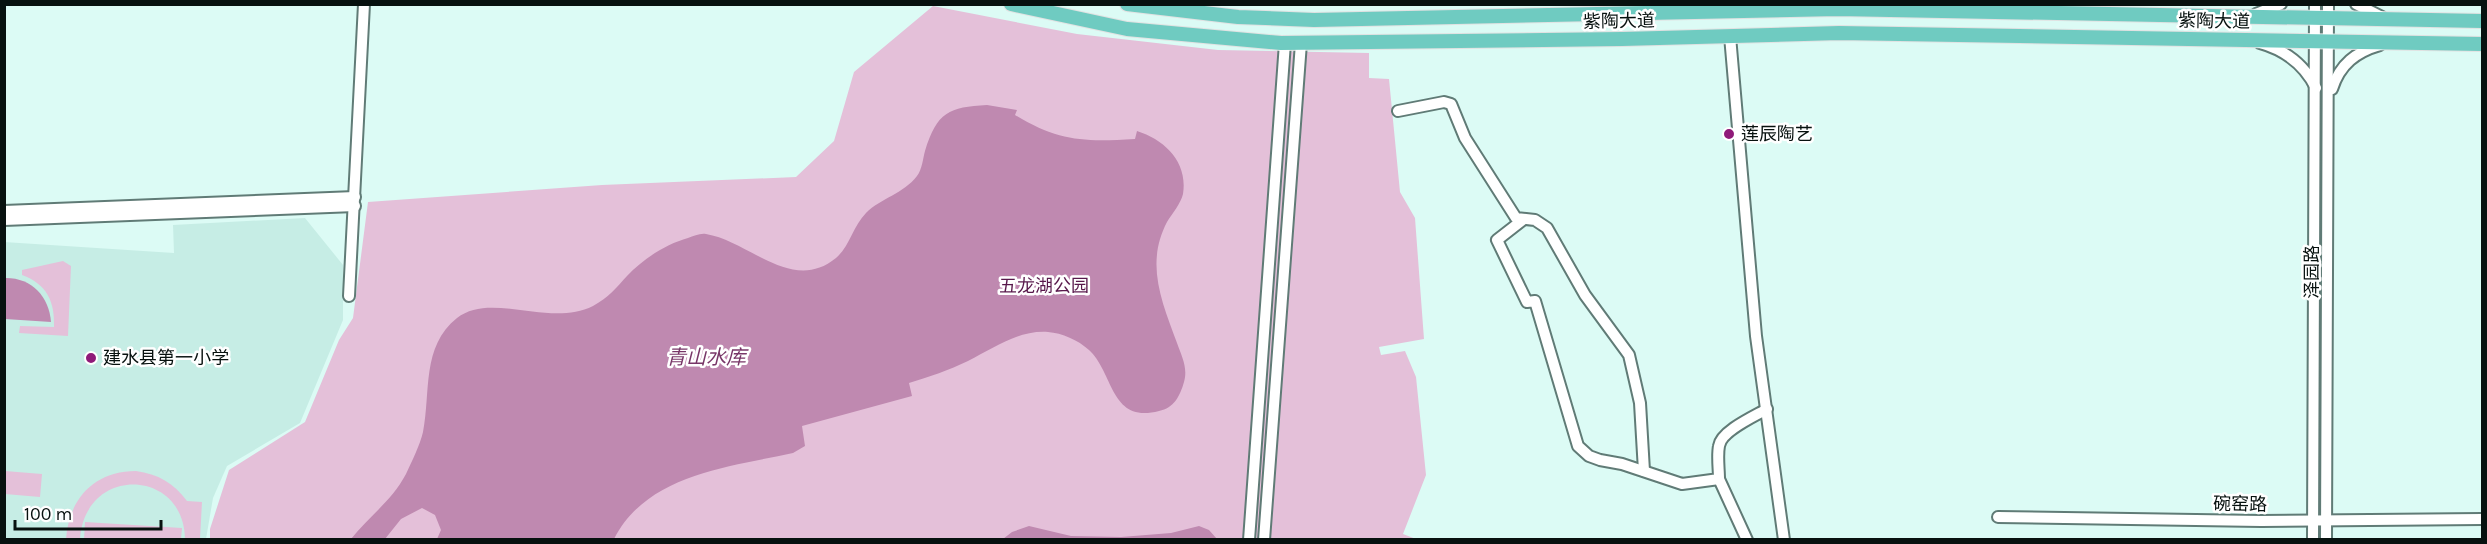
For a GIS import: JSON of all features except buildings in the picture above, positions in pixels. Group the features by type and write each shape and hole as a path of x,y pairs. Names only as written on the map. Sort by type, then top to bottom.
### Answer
{"main road":[{"name":"紫陶大道","path":"1011,4 1138,30 1285,43 1800,34 2482,44"},
{"name":"紫陶大道","path":"1127,4 1238,16 1325,20 1802,7 2033,8 2247,17 2322,11 2391,20 2482,21"},
{"path":"1800,34 1802,7"},
{"path":"1777,35 1778,8"}],"street":[{"path":"349,296 364,4"},
{"path":"2247,17 2281,4"},
{"path":"2356,4 2391,20"},
{"name":"泽园路","path":"2313,540 2316,89 2322,41 2322,11"},
{"path":"1730,36 1756,336 1784,540"},
{"path":"2244,40 2267,45 2284,53 2302,67 2316,89"},
{"name":"泽园路","path":"2322,41 2330,95 2326,540"},
{"path":"2330,95 2338,73 2348,61 2368,49 2390,42"},
{"path":"1249,540 1285,43"},
{"path":"1264,540 1301,43"},
{"path":"1398,111 1444,102 1451,104 1466,138 1516,218 1535,220 1547,228 1585,295 1629,355 1640,403 1644,471"},
{"path":"4,211 355,201"},
{"path":"4,220 355,201"},
{"path":"1524,219 1497,240 1527,302 1535,300 1578,446 1589,456 1600,460 1686,484 1719,479"},
{"path":"1747,540 1719,479 1718,447 1721,440 1742,423 1767,409"},
{"name":"碗窑路","path":"1998,517 2482,519"}],"shaded area":[{"name":"建水县第一小学","path":"305,218 343,265 343,320 300,423 227,466 213,498 206,539 5,539 4,242 174,253 173,225"}],"green space":[{"name":"五龙湖公园","path":"933,6 1077,34 1218,50 1369,53 1369,78 1389,79 1400,192 1415,218 1424,339 1379,347 1381,355 1405,351 1416,377 1426,475 1403,534 1416,539 210,540 210,529 229,470 305,422 339,340 353,318 368,202 602,185 796,177 834,141 854,72"},
{"path":"63,261 71,266 68,336 19,333 20,326 54,327 53,310 48,295 38,283 22,275 22,270"},
{"path":"5,471 42,474 40,497 5,494"},
{"path":"136,471 165,480 187,501 202,502 200,539 185,539 180,516 169,499 153,488 134,485 115,488 98,498 86,515 80,539 66,539 72,512 86,490 108,476"},
{"path":"85,522 182,528 181,539 84,539"}],"water":[{"name":"青山水库","path":"987,105 1017,110 1015,115 1045,131 1073,138 1135,139 1137,131 1165,146 1178,162 1184,182 1183,194 1167,222 1157,253 1161,298 1185,367 1181,392 1169,407 1143,413 1131,410 1115,394 1104,371 1089,350 1064,335 1037,332 1016,337 961,364 909,383 912,396 802,426 805,446 793,453 717,469 668,487 647,500 629,517 614,539 437,539 441,530 435,515 422,508 401,519 385,539 351,539 394,493 406,474 423,432 433,356 438,342 457,318 471,311 486,308 576,312 593,306 608,296 633,270 655,253 671,244 702,234 722,239 787,268 803,270 820,268 841,253 866,213 905,187 917,176 934,128 946,114 963,108"},
{"path":"4,278 22,281 37,290 47,304 51,322 5,319"},
{"path":"1029,526 1071,536 1121,537 1171,533 1199,526 1209,530 1217,539 1003,539 1012,532"}],"place":[{"name":"莲辰陶艺","path":"1729,134"},
{"name":"建水县第一小学","path":"91,358"}]}
